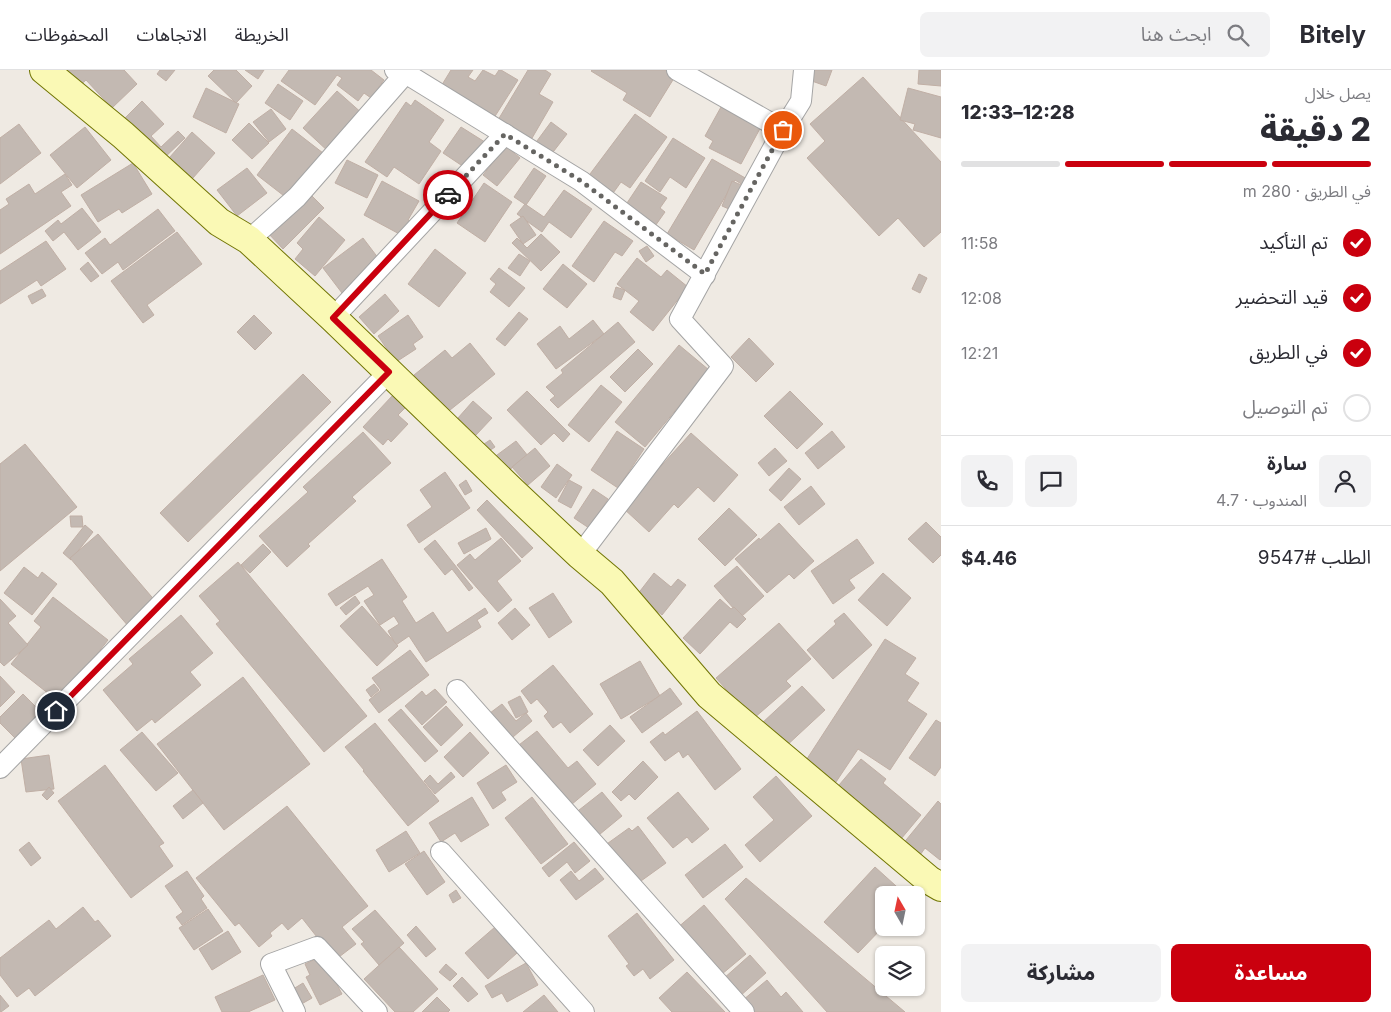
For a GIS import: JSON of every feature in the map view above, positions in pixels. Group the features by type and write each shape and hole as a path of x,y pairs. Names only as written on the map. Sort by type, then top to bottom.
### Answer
{"main road":[{"path":"44,70 123,136 219,222 249,240 333,318 512,491 580,555 612,582 709,695 929,880 941,887"}],"street":[{"path":"677,70 783,130"},
{"path":"580,555 723,366 680,319 783,130 801,102 804,70"},
{"path":"249,240 297,197 399,73 410,76 581,181 705,274"},
{"path":"333,318 505,134"},
{"path":"0,768 389,372"},
{"path":"457,690 744,1012"},
{"path":"440,852 584,1012"},
{"path":"295,1012 271,964 317,947 377,1012"}],"building":[{"path":"57,70 124,70 137,84 112,108 86,80 75,90"},
{"path":"160,70 175,70 166,81 157,74"},
{"path":"214,70 236,70 252,86 236,103 208,76"},
{"path":"245,70 264,70 258,79"},
{"path":"289,70 371,70 384,80 371,98 364,93 358,101 337,85 342,78 337,75 315,105 281,81"},
{"path":"451,70 473,70 468,77 475,81 483,70 495,76 501,70 518,80 492,121 440,88"},
{"path":"528,70 545,70 551,74 539,94 553,102 528,145 495,125"},
{"path":"592,70 668,70 676,75 650,117 623,100 627,93"},
{"path":"813,70 832,70 826,86 809,80"},
{"path":"919,70 941,70 941,86 918,84"},
{"path":"863,77 941,162 941,232 924,247 898,218 879,236 807,158 825,141 810,124"},
{"path":"278,84 303,101 290,120 265,103"},
{"path":"206,88 239,104 226,133 193,117"},
{"path":"908,88 941,97 941,138 913,130 915,124 900,120"},
{"path":"337,91 364,115 330,153 303,128"},
{"path":"415,100 444,120 429,142 441,151 419,184 394,167 387,177 365,162 406,102 411,106"},
{"path":"142,101 164,124 151,136 161,147 178,131 185,138 160,162 121,122"},
{"path":"735,106 764,121 741,164 709,148 713,141 705,136 721,107 731,112"},
{"path":"271,109 286,129 269,142 253,122"},
{"path":"635,114 667,137 630,188 621,182 611,196 587,178"},
{"path":"551,122 567,134 550,156 534,145"},
{"path":"249,123 269,143 252,159 232,140"},
{"path":"19,124 41,153 0,184 0,138"},
{"path":"85,127 111,160 77,188 50,155"},
{"path":"461,127 488,144 464,167 443,153"},
{"path":"292,129 323,153 288,199 257,175"},
{"path":"192,132 215,153 185,187 162,166"},
{"path":"673,138 705,158 686,188 670,177 660,192 645,181"},
{"path":"506,146 520,158 497,186 483,175"},
{"path":"712,159 747,179 743,185 735,180 694,250 667,234"},
{"path":"347,160 378,175 367,198 335,183"},
{"path":"133,163 152,194 122,213 119,209 98,222 81,195"},
{"path":"247,168 267,193 237,216 217,190"},
{"path":"534,168 546,176 526,205 514,197"},
{"path":"65,174 72,185 61,192 71,206 0,254 0,210 9,204 6,199 29,184 35,194"},
{"path":"382,181 419,201 408,220 413,222 405,237 364,215"},
{"path":"732,181 746,187 736,212 722,206"},
{"path":"641,182 667,198 660,208 665,212 653,229 623,209"},
{"path":"484,183 512,202 485,242 457,223"},
{"path":"564,190 592,209 571,238 549,222 542,232 517,214 525,204 544,217"},
{"path":"308,192 324,208 283,249 267,232"},
{"path":"82,208 101,232 78,250 64,232 53,241 45,231 58,220 61,224"},
{"path":"158,209 175,231 123,270 118,262 102,274 85,253 105,238 110,245"},
{"path":"523,216 536,235 523,244 510,225"},
{"path":"319,217 345,240 315,276 295,259 303,249 297,243"},
{"path":"604,221 633,241 622,256 615,252 594,282 572,266"},
{"path":"177,232 202,264 147,305 154,315 143,323 111,281"},
{"path":"541,234 560,252 541,271 512,243 517,238 527,248"},
{"path":"363,238 382,263 342,293 323,268"},
{"path":"46,241 66,269 41,286 37,280 0,304 0,271"},
{"path":"647,246 654,256 646,262 639,251"},
{"path":"435,249 466,273 439,307 408,284"},
{"path":"519,254 530,261 520,276 508,268"},
{"path":"637,258 661,277 667,270 688,287 653,331 630,312 639,301 617,284"},
{"path":"88,262 99,276 91,282 80,269"},
{"path":"563,264 587,284 567,308 543,289"},
{"path":"499,268 525,288 509,307 490,292 496,284 490,279"},
{"path":"919,274 927,278 920,293 912,289"},
{"path":"616,287 625,290 621,300 613,297"},
{"path":"42,289 46,296 32,304 28,296"},
{"path":"385,294 399,311 374,334 359,317"},
{"path":"519,312 528,319 505,346 496,339"},
{"path":"254,315 272,333 255,350 237,332"},
{"path":"408,315 423,337 413,344 416,349 396,362 378,336"},
{"path":"593,320 604,334 556,369 537,344 560,326 569,339"},
{"path":"618,322 635,342 558,408 550,400 555,396 546,387 563,373 561,370"},
{"path":"749,338 774,364 756,382 731,357"},
{"path":"470,343 495,374 445,414 414,375 445,350 452,358"},
{"path":"679,345 709,370 645,447 615,422"},
{"path":"638,349 653,364 625,392 610,377"},
{"path":"303,374 331,402 188,542 160,513"},
{"path":"601,385 622,402 589,442 568,425"},
{"path":"527,391 570,434 563,442 554,433 541,445 507,410"},
{"path":"790,391 823,424 797,449 764,416"},
{"path":"393,395 406,407 398,415 408,424 391,442 388,439 383,445 363,427"},
{"path":"473,401 492,418 476,435 458,418"},
{"path":"617,431 644,449 618,488 591,470"},
{"path":"832,431 845,447 818,469 805,453"},
{"path":"363,432 391,463 352,497 356,501 308,544 310,546 287,567 259,536 308,492 303,487"},
{"path":"691,433 738,475 714,502 698,487 678,508 674,504 649,532 623,508"},
{"path":"490,440 495,447 486,453 481,446"},
{"path":"516,441 528,456 505,473 493,458"},
{"path":"25,444 77,507 0,571 0,464"},
{"path":"535,448 550,466 528,485 512,467"},
{"path":"775,448 787,461 769,476 758,463"},
{"path":"557,464 572,475 556,498 541,487"},
{"path":"789,468 801,479 781,501 769,490"},
{"path":"445,472 470,508 419,543 407,525 432,507 420,490"},
{"path":"466,480 472,491 465,495 459,485"},
{"path":"569,480 582,487 571,508 558,501"},
{"path":"811,486 825,504 799,525 784,507"},
{"path":"593,489 608,499 589,528 574,518"},
{"path":"487,500 533,548 522,558 477,510"},
{"path":"729,508 757,535 725,566 698,539"},
{"path":"70,516 82,516 83,527 71,527"},
{"path":"926,522 941,537 941,555 933,563 908,539"},
{"path":"779,523 814,561 794,579 789,574 767,593 735,559"},
{"path":"85,525 93,532 71,560 63,553"},
{"path":"486,528 491,539 464,554 458,543"},
{"path":"98,534 157,603 129,627 70,558"},
{"path":"501,538 521,561 497,581 512,600 498,612 457,565 470,554 475,560"},
{"path":"857,539 874,563 849,580 855,588 833,604 811,571"},
{"path":"435,540 473,588 469,591 452,569 445,575 424,549"},
{"path":"263,544 271,552 250,573 241,565"},
{"path":"382,559 407,597 402,601 416,623 433,612 447,633 485,608 488,613 477,620 481,627 426,662 409,636 396,645 388,631 399,624 394,616 380,625 364,601 374,595 368,586 336,606 328,594"},
{"path":"238,562 367,716 324,752 216,624 220,621 199,596"},
{"path":"737,566 764,596 741,617 714,586"},
{"path":"24,567 38,578 42,572 57,584 32,615 4,593"},
{"path":"654,573 671,587 678,579 686,585 662,615 637,595"},
{"path":"883,573 911,598 887,626 858,600"},
{"path":"553,593 572,622 549,638 529,608"},
{"path":"355,596 360,603 346,615 340,608"},
{"path":"53,597 108,640 59,702 11,664 41,627 34,621"},
{"path":"0,599 16,616 8,623 28,645 4,666 0,662"},
{"path":"720,599 731,609 734,607 746,619 737,628 730,622 700,654 683,638"},
{"path":"362,606 398,646 377,666 340,626"},
{"path":"515,608 530,625 512,640 498,623"},
{"path":"844,613 872,645 833,679 807,650 836,624 834,621"},
{"path":"181,615 213,653 190,672 201,685 155,723 152,719 137,731 103,690 133,664 129,659"},
{"path":"779,623 811,659 786,681 791,686 753,719 716,678"},
{"path":"885,639 916,658 905,674 919,683 907,701 927,714 890,770 858,749 832,788 801,768"},
{"path":"410,650 429,675 379,713 369,700 381,690 372,678"},
{"path":"640,661 660,696 621,719 600,684"},
{"path":"553,665 593,714 570,733 561,722 553,728 544,716 548,712 537,699 531,704 521,691"},
{"path":"0,676 15,692 0,707"},
{"path":"243,677 310,764 224,830 157,744"},
{"path":"374,684 379,690 371,697 366,690"},
{"path":"802,686 825,710 784,748 761,724"},
{"path":"670,688 682,704 642,733 630,717"},
{"path":"435,689 447,702 422,725 405,706 422,691 426,696"},
{"path":"23,694 41,712 15,738 0,723 0,717"},
{"path":"520,696 528,712 516,718 508,702"},
{"path":"502,704 516,721 526,713 532,721 507,742 486,716"},
{"path":"446,706 463,725 441,746 423,727"},
{"path":"401,709 438,751 425,762 388,720"},
{"path":"697,711 741,769 715,790 688,754 683,758 679,751 665,761 650,742 663,732 665,735"},
{"path":"936,720 941,723 941,767 935,776 909,758"},
{"path":"375,723 439,801 408,826 345,747"},
{"path":"610,725 625,741 598,766 583,750"},
{"path":"537,731 568,768 577,761 596,784 565,810 515,748"},
{"path":"142,732 178,773 156,791 120,750"},
{"path":"470,732 489,753 463,777 444,757"},
{"path":"49,755 54,789 26,792 21,759"},
{"path":"861,759 886,779 883,783 921,815 896,845 834,791"},
{"path":"643,761 658,777 635,800 629,794 621,801 612,792"},
{"path":"105,765 164,843 159,846 173,866 131,898 58,801"},
{"path":"506,765 517,782 501,792 506,800 493,809 477,783"},
{"path":"451,772 455,777 435,794 424,781 430,775 438,784"},
{"path":"776,776 812,816 760,862 745,845 774,820 753,797"},
{"path":"49,787 54,793 47,800 42,795"},
{"path":"193,790 203,803 183,819 173,806"},
{"path":"602,792 622,816 594,839 574,814"},
{"path":"678,792 709,829 692,843 687,837 673,848 647,818"},
{"path":"472,797 489,825 461,842 455,833 441,842 429,823"},
{"path":"532,797 568,844 541,864 505,818"},
{"path":"938,801 941,804 941,859 925,848 918,858 902,845"},
{"path":"287,806 368,906 342,927 356,944 335,960 302,918 288,930 282,923 270,933 272,936 259,947 239,923 235,926 196,878"},
{"path":"638,826 666,863 634,886 604,846 629,828 632,831"},
{"path":"406,831 420,853 389,872 376,850"},
{"path":"29,842 41,858 31,866 19,850"},
{"path":"574,842 590,861 575,873 567,862 549,877 542,868"},
{"path":"725,844 743,867 703,898 685,875"},
{"path":"424,851 445,882 427,895 405,864"},
{"path":"875,867 896,886 875,886 875,935 858,953 824,922"},
{"path":"595,868 604,879 576,900 560,880 571,871 579,881"},
{"path":"187,871 204,896 201,899 207,908 182,925 176,917 183,912 165,886"},
{"path":"746,878 875,987 875,996 886,996 905,1012 827,1012 725,899"},
{"path":"456,890 461,898 453,903 449,895"},
{"path":"704,905 746,954 716,979 676,929"},
{"path":"83,907 95,922 98,920 111,936 35,996 29,988 17,997 0,975 0,958 49,920 56,929"},
{"path":"208,909 223,931 194,950 179,928"},
{"path":"375,910 404,943 379,965 361,944 364,942 352,929"},
{"path":"637,913 674,960 650,979 643,969 634,976 626,966 629,964 608,936"},
{"path":"416,926 436,949 426,957 407,935"},
{"path":"495,927 517,953 488,979 465,953"},
{"path":"228,931 241,952 212,970 199,949"},
{"path":"399,947 438,989 413,1012 395,1012 364,979"},
{"path":"750,955 766,973 739,997 723,979"},
{"path":"322,956 342,994 320,1005 306,977 310,975 305,964"},
{"path":"526,963 538,985 507,1002 502,993 492,998 485,986"},
{"path":"446,964 457,974 450,981 439,972"},
{"path":"687,972 725,1012 672,1012 659,998"},
{"path":"263,975 275,1000 248,1012 222,1012 215,997"},
{"path":"462,977 478,994 468,1002 453,986"},
{"path":"767,980 781,997 786,992 803,1012 753,1012 743,1000"},
{"path":"303,983 312,998 298,1006 290,991"},
{"path":"0,995 9,1006 1,1012 0,1012"},
{"path":"544,995 558,1012 523,1012"},
{"path":"437,997 450,1010 448,1012 422,1012"}],"way so far":[{"path":"448,195 505,134 581,181 705,274 783,130"}],"route":[{"path":"56,711 389,372 333,318 448,195"}]}
